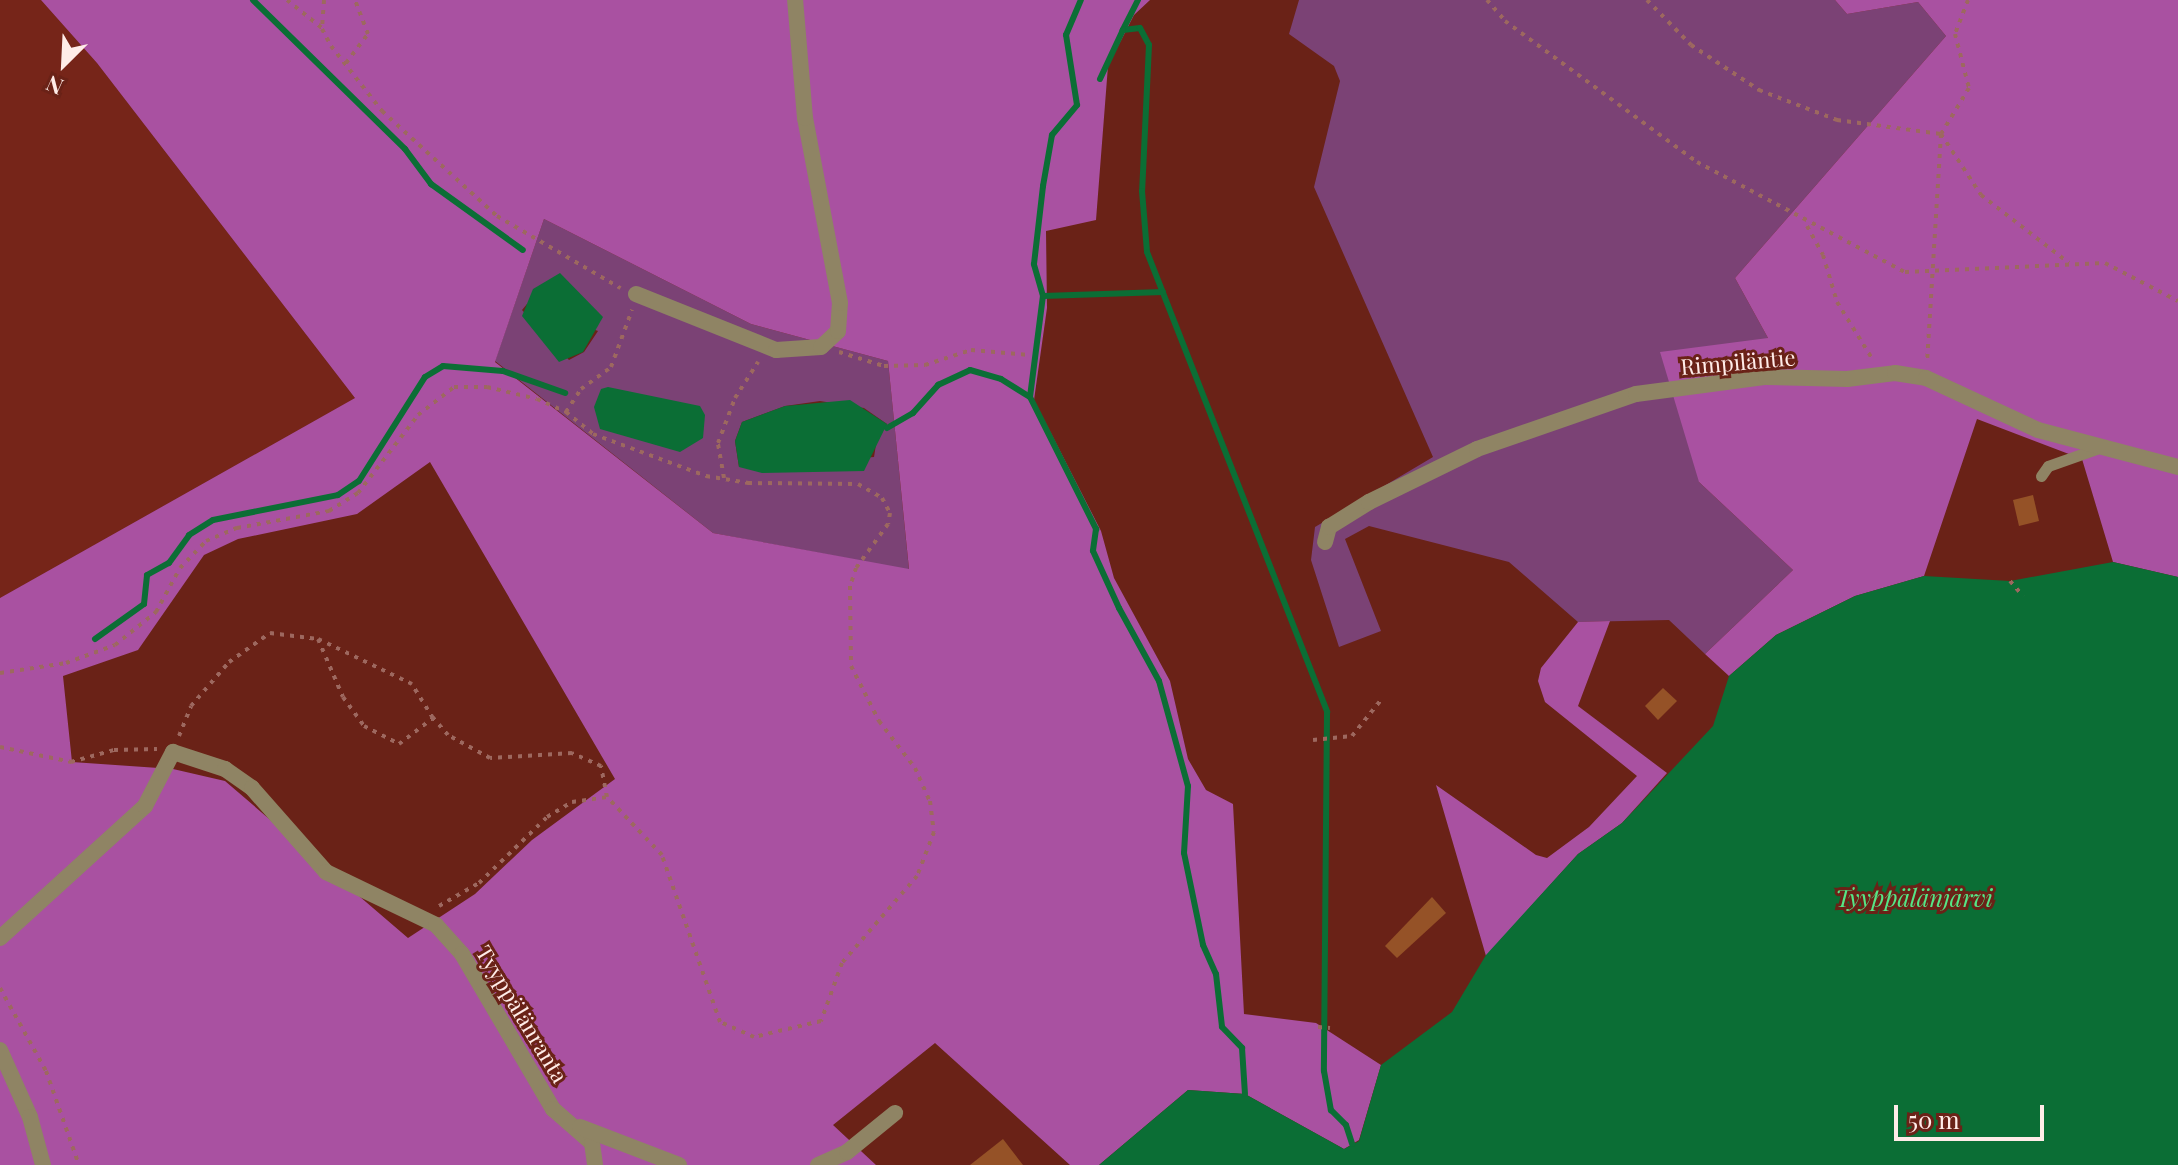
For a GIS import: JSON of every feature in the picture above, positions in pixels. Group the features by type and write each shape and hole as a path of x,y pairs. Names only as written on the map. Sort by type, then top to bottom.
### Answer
{"street":[{"path":"636,294 776,350 821,347 838,331 840,303 805,118 795,0"},
{"name":"Rimpiläntie","path":"1325,542 1329,527 1369,502 1477,449 1636,394 1766,377 1880,375 1926,378 2038,430 2096,449 2178,467"},
{"path":"0,938 145,806 173,752"},
{"name":"Tyyppälänranta","path":"173,752 225,769 252,788 326,872 436,925 462,954 546,1098 592,1143 595,1165"},
{"path":"0,1050 30,1117 43,1165"},
{"path":"818,1165 847,1152 895,1113"},
{"path":"575,1124 679,1165"}],"lane":[{"path":"2041,476 2048,466 2096,449"}],"path":[{"path":"287,0 322,29 382,111 497,216 607,284 636,294 611,367 581,389 566,412"},
{"path":"322,29 324,0"},
{"path":"346,63 368,34 355,0"},
{"path":"1487,0 1505,21 1697,162 1806,224 1905,272 2105,263 2178,301"},
{"path":"1647,0 1691,45 1759,90 1837,120 1941,134 1981,195 2071,264"},
{"path":"1926,378 1930,271 1941,134 1969,88 1955,34 1968,0"},
{"path":"1806,224 1823,255 1837,302 1852,319 1880,375"},
{"path":"821,347 884,366 925,365 971,350 1029,355"},
{"path":"724,478 718,443 735,398 756,364 776,350"},
{"path":"0,673 66,663 115,645 156,612 180,568 206,541 237,528 329,511 358,493 418,415 454,387 487,387 566,412 593,434 642,455 748,483 858,484 882,498 890,513 888,524 856,568 850,586 851,666 879,721 915,768 930,801 934,832 917,876 842,963 821,1021 754,1037 720,1022 662,855 607,797 601,766 572,753 490,758 448,735 433,718 412,684 318,639 270,633 229,662 191,706 173,752 114,750 71,762 0,747"},
{"path":"2010,581 2023,596"},
{"path":"318,639 343,697 364,726 399,744 433,718"},
{"path":"1313,740 1352,736 1380,701"},
{"path":"420,917 479,883 547,817 572,802 607,797"},
{"path":"0,988 46,1071 79,1165"},
{"path":"1318,1027 1330,1028"}],"shaded area":[{"path":"0,0 41,0 97,63 355,398 0,598"},
{"path":"41,0 1150,0 1134,15 1108,66 1096,220 1046,231 1047,308 1034,400 1101,531 1114,578 1170,681 1188,759 1206,790 1233,804 1244,1014 1316,1023 1381,1065 1359,1140 1344,1149 1245,1094 1188,1090 1099,1165 1070,1165 935,1043 833,1125 876,1165 0,1165 0,598 355,398 97,63","holes":["544,219 751,324 888,361 909,569 713,533 495,362","430,462 615,779 532,840 475,894 408,938 225,781 173,769 72,762 63,676 138,650 204,555 238,539 357,514"]},
{"path":"1299,0 1835,0 1847,14 1918,2 1946,36 1735,278 1768,338 1699,482 1793,570 1705,654 1669,620 1578,622 1509,562 1369,526 1345,539 1381,631 1339,647 1311,560 1315,527 1433,457 1314,187 1340,81 1334,66 1289,34"},
{"path":"1835,0 2178,0 2178,577 2113,562 2082,459 1977,419 1924,576 1855,596 1776,635 1729,676 1705,654 1793,570 1699,482 1660,352 1768,338 1735,278 1946,36 1918,2 1847,14"},
{"path":"544,219 751,324 888,361 909,570 713,533 495,361","holes":["527,304 598,331 584,352 569,360 522,310","820,401 864,408 887,424 877,438 874,457 739,467 735,441 742,422 785,406"]},
{"path":"1610,621 1578,706 1667,773 1622,823 1578,854 1486,956 1436,785 1536,855 1547,858 1589,827 1637,776 1545,702 1538,681 1541,668 1578,622"}],"water":[{"path":"560,273 603,317 583,352 559,362 522,316 533,289"},
{"path":"608,387 700,406 705,415 703,438 680,452 600,429 594,407 601,389"},
{"path":"850,400 887,424 864,471 762,473 739,467 735,441 742,422 785,406"},
{"name":"Tyyppälänjärvi","path":"2113,562 2178,577 2178,1165 1099,1165 1188,1090 1245,1094 1344,1149 1359,1141 1381,1065 1452,1012 1486,955 1578,854 1622,823 1713,726 1729,676 1776,635 1855,596 1924,576 2010,581"}],"building":[{"path":"2033,495 2039,521 2019,526 2013,500"},
{"path":"1663,688 1677,701 1658,720 1645,706"},
{"path":"1432,897 1446,913 1397,958 1385,946"},
{"path":"1003,1139 1023,1165 970,1165"}],"waterway":[{"path":"253,0 405,149 431,184 523,250"},
{"path":"1043,296 1034,264 1043,186 1052,135 1077,105 1066,35 1081,0"},
{"path":"1138,0 1123,30 1140,28 1149,45 1142,191 1147,252 1327,712 1324,1071 1331,1110 1346,1125 1352,1144"},
{"path":"1100,79 1123,30"},
{"path":"1030,397 1043,296 1163,292"},
{"path":"95,639 144,604 147,575 169,563 189,535 213,520 338,495 359,481 425,377 443,366 503,371 565,393"},
{"path":"887,428 913,413 938,385 970,370 1001,379 1030,397 1096,529 1093,551 1119,608 1159,681 1188,786 1184,853 1203,945 1216,974 1222,1027 1242,1048 1245,1094"}]}
